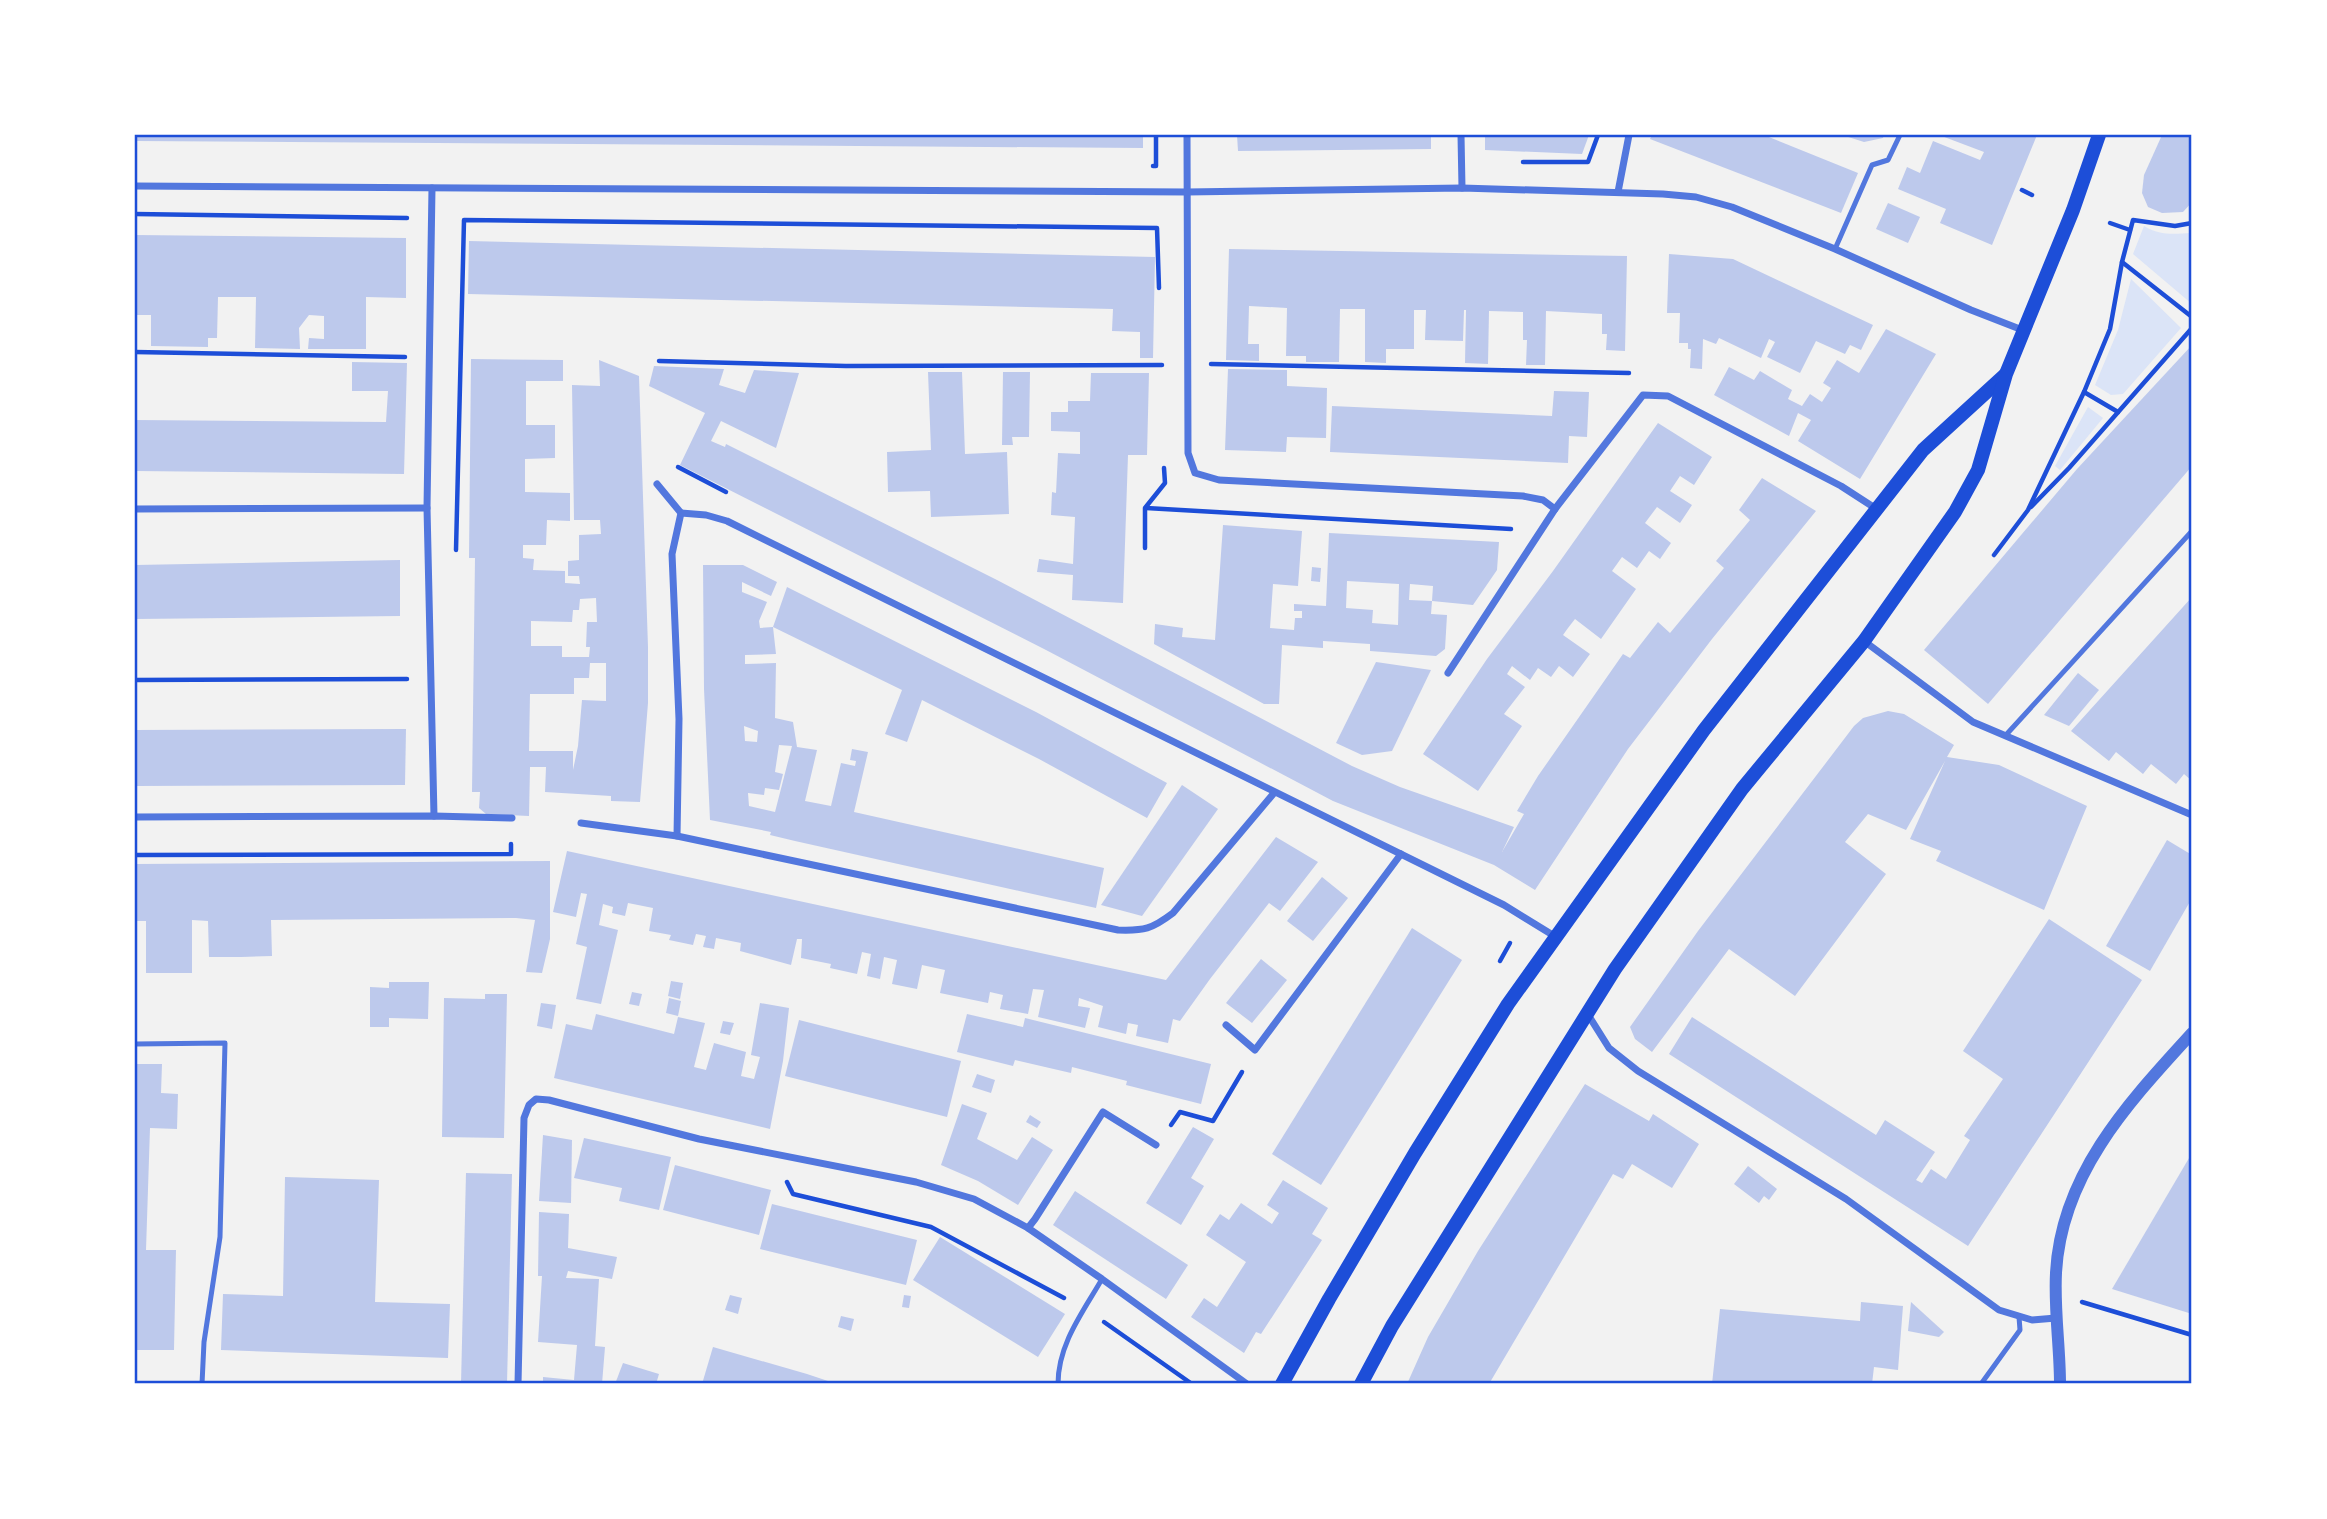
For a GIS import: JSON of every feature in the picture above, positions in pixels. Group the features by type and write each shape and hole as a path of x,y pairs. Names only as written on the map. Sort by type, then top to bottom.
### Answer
{"main road":[{"path":"1361,1384 1392,1326 1615,969 1742,789 1864,641 1955,512 1978,470 2006,374 2073,210 2099,135"},
{"path":"1282,1384 1422,1142 1508,1004 1704,730 1923,450 2006,374"}],"street":[{"path":"1187,135 1188,453 1195,473 1219,480 1523,496 1543,500 1555,509"},
{"path":"1461,135 1462,188"},
{"path":"1618,192 1629,135"},
{"path":"135,186 1187,192 1462,188 1696,197 1732,207 2025,331"},
{"path":"432,188 427,508 433,816"},
{"path":"1448,674 1555,509 1643,395 1668,396 1841,486 1878,510"},
{"path":"657,484 681,513 706,515 727,521 1504,905 1557,938"},
{"path":"135,509 427,508"},
{"path":"677,836 679,719 673,554 681,513"},
{"path":"1864,641 1973,722 2192,815"},
{"path":"581,823 677,836 1118,930 1142,931 1156,926 1173,914 1273,793"},
{"path":"135,817 512,818"},
{"path":"1226,1025 1255,1049 1401,855"},
{"path":"1587,1013 1609,1048 1638,1071 1846,1199 1999,1310 2032,1320 2056,1318"},
{"path":"2060,1384 2056,1271 2061,1235 2073,1194 2090,1157 2113,1123 2192,1033"},
{"path":"517,1384 524,1118 529,1105 536,1099 549,1100 699,1139 916,1182 974,1199 1028,1228 1247,1384"},
{"path":"1028,1228 1103,1112 1156,1145"}],"lane":[{"path":"1835,249 1872,165 1888,160 1900,135"},
{"path":"2006,736 2192,531"},
{"path":"135,1044 225,1043 220,1237 204,1342 202,1384"},
{"path":"1058,1384 1058,1365 1066,1342 1102,1279"},
{"path":"1981,1384 2020,1331 2019,1317"}],"path":[{"path":"1156,135 1156,166"},
{"path":"1513,162 1588,162 1598,135"},
{"path":"2022,190 2032,195"},
{"path":"135,214 411,218"},
{"path":"456,551 464,220 1157,228"},
{"path":"2028,510 2084,392 2110,329 2133,220 2175,226 2192,223"},
{"path":"2110,223 2130,230"},
{"path":"2122,262 2192,317"},
{"path":"1994,555 2028,510 2192,328"},
{"path":"135,352 405,357 430,354"},
{"path":"659,361 846,366 1163,365"},
{"path":"1210,363 1633,373"},
{"path":"2084,392 2118,412"},
{"path":"1145,548 1145,508 1522,530"},
{"path":"135,680 415,679"},
{"path":"135,855 511,854 512,818"},
{"path":"1156,1145 1180,1112 1213,1121 1255,1049"},
{"path":"784,1176 793,1194 932,1227 1085,1309 1192,1384"},
{"path":"2075,1299 2192,1335"}],"shaded area":[{"path":"2144,226 2162,233 2192,233 2192,304 2133,254"},
{"path":"2131,279 2181,328 2123,394 2111,395 2095,385 2118,330"},
{"path":"2088,407 2103,418 2060,470 2055,466"}],"building":[{"path":"135,135 1143,135 1143,148 135,141"},
{"path":"1237,135 1431,135 1431,149 1238,151"},
{"path":"1485,135 1589,135 1582,154 1485,150"},
{"path":"1652,135 1764,135 1858,173 1841,213 1650,139"},
{"path":"1842,135 1884,135 1883,138 1864,142"},
{"path":"1939,135 2037,135 1992,245 1940,223 1946,209 1898,189 1907,167 1920,173 1933,141 1980,160 1984,152"},
{"path":"2162,135 2192,135 2192,202 2183,212 2162,213 2148,207 2142,193 2144,175"},
{"path":"1888,203 1920,217 1908,243 1876,229"},
{"path":"135,235 406,238 406,298 366,297 366,349 308,349 309,338 324,339 324,316 309,315 299,328 300,349 255,348 256,297 218,297 217,338 208,338 208,347 151,346 151,315 135,315"},
{"path":"469,241 1155,257 1153,358 1140,358 1140,332 1112,331 1113,309 468,294"},
{"path":"1229,249 1627,256 1625,351 1606,350 1607,334 1602,334 1602,314 1546,311 1545,365 1526,365 1527,340 1523,340 1523,312 1489,311 1488,364 1465,363 1466,310 1463,341 1425,340 1426,310 1414,310 1414,349 1386,349 1386,363 1365,362 1365,309 1340,309 1339,362 1306,362 1306,356 1286,356 1287,308 1249,306 1248,344 1259,344 1259,361 1226,360"},
{"path":"1669,254 1733,259 1873,325 1861,350 1850,345 1845,354 1816,341 1800,373 1767,357 1775,342 1769,339 1761,358 1719,338 1716,344 1703,339 1702,369 1690,368 1691,349 1688,349 1688,343 1679,343 1680,313 1667,313"},
{"path":"1886,329 1936,354 1860,479 1798,441 1811,420 1798,413 1789,436 1714,395 1729,367 1754,380 1760,371 1792,390 1788,399 1802,406 1810,394 1822,402 1831,388 1823,383 1837,360 1859,373"},
{"path":"2192,345 2192,466 1988,704 1924,650 2077,469"},
{"path":"471,359 563,360 563,381 526,381 526,425 555,425 555,458 525,459 525,492 570,493 570,521 547,520 546,545 523,545 523,558 534,559 533,570 565,571 565,583 580,584 579,576 568,576 568,561 579,560 579,535 601,534 600,520 574,520 572,385 600,386 599,360 639,376 648,647 648,703 640,802 611,801 611,796 545,792 546,767 530,767 529,816 486,814 479,808 480,792 472,792 475,558 469,558","holes":["596,598 597,622 587,622 586,647 590,647 589,657 562,657 562,646 531,646 531,621 572,622 573,610 579,610 580,599","590,663 606,663 606,701 582,700 573,770 573,751 529,751 530,694 574,694 574,678 589,678"]},
{"path":"352,362 407,363 404,474 135,471 135,420 386,422 388,391 352,391"},
{"path":"654,366 724,369 719,385 745,393 754,370 799,373 776,448 721,421 711,441 725,447 726,444 997,580 1352,766 1400,787 1514,827 1502,852 1524,814 1517,811 1538,776 1623,654 1630,658 1658,622 1670,633 1724,568 1716,561 1750,520 1739,510 1762,478 1816,511 1712,639 1628,749 1535,890 1494,865 1333,801 1046,650 680,465 705,413 649,386"},
{"path":"1228,369 1287,370 1287,386 1327,388 1326,438 1287,437 1286,452 1225,450"},
{"path":"928,372 962,372 965,454 1007,452 1009,514 931,517 930,491 888,492 887,452 931,450"},
{"path":"1003,372 1030,372 1029,437 1012,437 1013,445 1002,445"},
{"path":"1091,373 1149,373 1147,455 1128,455 1123,603 1072,600 1073,575 1037,572 1039,559 1073,564 1075,517 1051,515 1052,492 1056,493 1058,453 1080,454 1080,432 1051,431 1051,412 1068,412 1068,401 1090,401"},
{"path":"1554,391 1589,392 1587,437 1569,436 1568,463 1330,452 1332,406 1552,416"},
{"path":"1658,423 1712,457 1694,485 1680,476 1670,491 1692,505 1680,523 1657,507 1645,523 1671,543 1660,559 1649,551 1637,568 1622,557 1612,571 1636,589 1601,639 1575,619 1563,635 1590,654 1573,677 1559,666 1551,677 1538,668 1530,680 1512,666 1507,674 1525,687 1504,714 1522,726 1478,791 1423,754 1487,659"},
{"path":"1223,525 1302,531 1298,586 1273,584 1270,628 1294,630 1295,618 1302,618 1302,611 1294,611 1294,604 1326,606 1329,533 1499,542 1497,570 1473,605 1432,601 1431,614 1447,615 1445,649 1436,656 1370,651 1370,644 1323,641 1323,648 1282,645 1279,704 1264,704 1154,644 1155,624 1183,628 1182,637 1215,640","holes":["1347,581 1399,584 1398,625 1372,623 1373,610 1346,608","1410,584 1433,586 1432,601 1409,600"]},
{"path":"400,560 400,616 135,619 135,565"},
{"path":"703,565 743,565 777,582 771,596 742,582 742,592 767,602 759,621 760,628 773,627 776,654 745,655 745,664 776,663 775,718 793,722 797,747 817,750 805,801 831,806 841,763 855,766 856,761 850,760 852,749 868,752 854,812 1104,868 1096,908 710,820 704,689","holes":["744,726 758,731 757,742 745,741","779,745 792,746 775,812 749,806 748,793 764,795 765,788 779,790 783,774 775,772"]},
{"path":"1312,567 1321,568 1320,582 1311,581"},
{"path":"787,587 1036,712 1167,783 1147,818 922,700 907,742 885,734 902,690 773,627"},
{"path":"2192,597 2192,781 2184,774 2176,784 2151,764 2143,774 2116,752 2109,761 2071,731"},
{"path":"1376,662 1431,670 1392,751 1362,755 1336,743"},
{"path":"2078,673 2099,690 2069,726 2044,715"},
{"path":"1888,711 1904,714 1954,745 1947,757 1999,765 2087,806 2044,910 1936,861 1941,851 1910,839 1945,761 1906,830 1868,814 1845,842 1886,874 1795,996 1729,949 1652,1052 1635,1039 1630,1027 1698,931 1854,726 1863,718"},
{"path":"406,729 405,785 135,786 135,730"},
{"path":"1182,785 1218,809 1142,916 1101,905"},
{"path":"1276,837 1318,862 1280,911 1269,903 1180,1021 1173,1019 1168,1043 1136,1036 1138,1025 1128,1023 1126,1034 1098,1027 1103,1006 1079,998 1078,1006 1090,1008 1085,1028 1038,1017 1044,990 1033,989 1028,1014 1000,1009 1003,995 990,992 988,1003 940,993 945,970 922,965 917,989 892,984 897,960 884,957 880,979 867,976 871,954 862,952 857,974 830,968 831,964 801,958 802,939 797,939 791,965 740,951 741,943 716,938 714,949 703,947 706,936 696,934 693,945 669,940 671,935 649,931 653,908 628,903 625,916 612,913 613,907 603,904 599,925 618,930 601,1004 576,999 587,947 576,944 587,894 581,893 576,917 553,912 567,851 1166,980"},
{"path":"2167,840 2192,855 2192,898 2150,971 2106,946"},
{"path":"550,861 550,939 542,973 526,972 535,920 271,920 272,956 209,957 208,921 192,920 192,973 146,973 146,921 135,921 135,864"},
{"path":"1322,877 1348,898 1313,941 1287,921"},
{"path":"2049,919 2142,980 1968,1246 1669,1054 1692,1017 1876,1135 1885,1120 1935,1152 1916,1180 1922,1183 1931,1169 1946,1179 1970,1140 1964,1136 2003,1079 1963,1051"},
{"path":"1412,928 1462,960 1321,1185 1272,1154"},
{"path":"1261,959 1287,980 1252,1023 1226,1003"},
{"path":"671,981 683,983 680,999 668,996"},
{"path":"389,982 429,982 428,1019 389,1018 389,1027 370,1027 370,987 389,988"},
{"path":"632,992 642,994 639,1006 629,1004"},
{"path":"485,994 507,994 504,1138 442,1137 444,998 485,999"},
{"path":"669,998 681,1001 678,1016 666,1013"},
{"path":"541,1003 556,1005 552,1029 537,1026"},
{"path":"760,1003 789,1008 783,1061 770,1129 554,1078 566,1024 592,1030 596,1014 674,1034 678,1017 705,1023 694,1067 706,1070 714,1043 746,1052 741,1076 754,1079 760,1057 751,1055"},
{"path":"967,1014 1023,1027 1025,1018 1211,1064 1201,1104 1126,1085 1127,1081 1072,1067 1071,1073 1015,1060 1013,1066 957,1052"},
{"path":"799,1020 961,1061 947,1117 785,1076"},
{"path":"723,1021 734,1023 730,1035 720,1033"},
{"path":"135,1064 162,1064 161,1093 178,1094 177,1129 150,1128 146,1250 176,1250 174,1350 135,1350"},
{"path":"977,1074 995,1080 991,1093 972,1087"},
{"path":"1585,1084 1649,1121 1653,1114 1699,1144 1672,1188 1632,1164 1623,1179 1613,1174 1489,1384 1407,1384 1428,1337 1478,1251"},
{"path":"962,1104 987,1113 977,1139 1017,1160 1032,1137 1053,1150 1018,1205 978,1181 941,1165"},
{"path":"1030,1115 1041,1122 1037,1128 1026,1122"},
{"path":"1193,1127 1214,1139 1191,1178 1204,1186 1181,1225 1146,1203"},
{"path":"543,1135 572,1140 571,1203 539,1201"},
{"path":"584,1138 671,1157 659,1210 619,1201 622,1188 574,1178"},
{"path":"2192,1153 2192,1314 2112,1289"},
{"path":"675,1165 771,1190 759,1235 663,1210"},
{"path":"1748,1166 1777,1189 1769,1200 1764,1196 1759,1203 1734,1184"},
{"path":"466,1173 512,1174 507,1384 461,1384"},
{"path":"285,1177 379,1180 375,1302 450,1304 448,1358 221,1350 223,1294 283,1296"},
{"path":"1283,1180 1328,1208 1312,1234 1322,1240 1261,1334 1256,1332 1244,1353 1191,1317 1204,1298 1217,1307 1246,1262 1206,1235 1220,1214 1229,1220 1241,1203 1272,1224 1279,1213 1267,1205"},
{"path":"1075,1191 1188,1265 1166,1299 1053,1225"},
{"path":"772,1204 917,1240 906,1285 760,1249"},
{"path":"539,1212 569,1214 568,1248 617,1257 612,1279 568,1271 566,1278 599,1279 595,1346 605,1347 602,1384 543,1384 543,1377 574,1380 577,1345 538,1342 542,1276 538,1276"},
{"path":"940,1237 1065,1314 1038,1357 913,1280"},
{"path":"730,1295 742,1298 738,1314 725,1310"},
{"path":"904,1295 911,1296 909,1308 902,1307"},
{"path":"1861,1302 1903,1306 1898,1370 1874,1367 1872,1384 1712,1384 1720,1309 1860,1321"},
{"path":"1911,1302 1944,1332 1939,1337 1908,1331"},
{"path":"841,1316 854,1319 851,1331 838,1327"},
{"path":"713,1347 807,1374 837,1384 702,1384"},
{"path":"623,1363 659,1374 656,1384 615,1384"}]}
